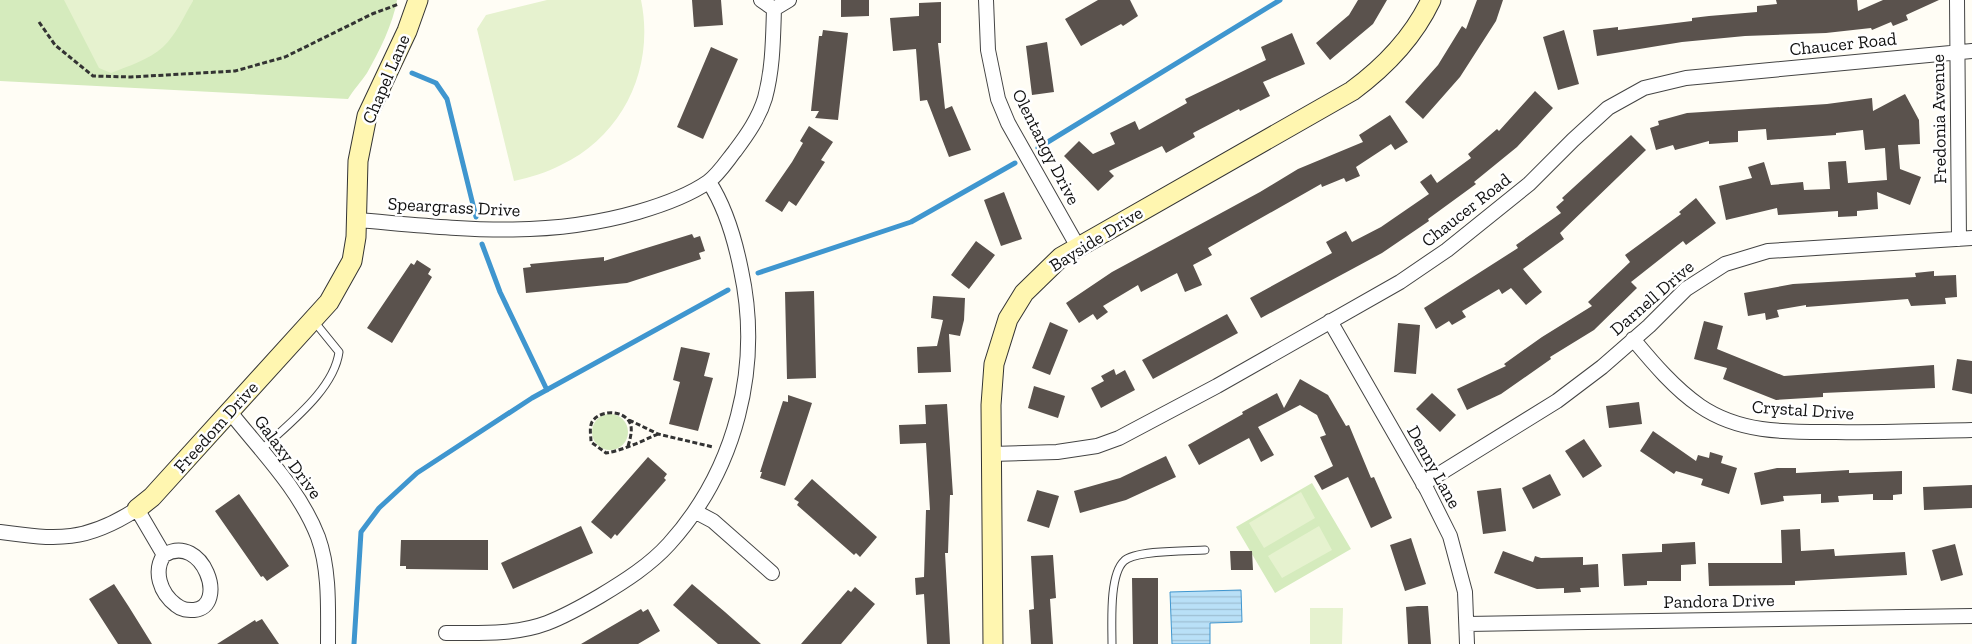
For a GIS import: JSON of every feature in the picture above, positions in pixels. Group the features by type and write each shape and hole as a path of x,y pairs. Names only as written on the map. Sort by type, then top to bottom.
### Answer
{"street":[{"name":"Chapel Lane","path":"357,220 358,161 367,116 407,31 418,0"},
{"path":"761,0 774,8 789,0"},
{"name":"Olentangy Drive","path":"986,0 988,50 998,99 1008,123 1078,247"},
{"name":"Bayside Drive","path":"993,644 991,405 994,364 1008,319 1024,294 1061,257 1352,91 1393,57 1422,20 1432,0"},
{"name":"Fredonia Avenue","path":"1958,0 1957,51 1966,238"},
{"name":"Speargrass Drive","path":"357,220 476,230 526,230 562,227 591,223 659,206 709,182 749,132 764,100 773,60 774,8"},
{"name":"Chaucer Road","path":"991,454 1074,450 1119,438 1217,386 1400,282 1477,228 1529,184 1608,108 1644,88 1686,78 1972,51"},
{"path":"446,633 519,630 546,624 579,608 642,568 668,545 696,512 726,450 738,417 746,385 749,350 749,319 746,289 737,250 720,198 709,182"},
{"name":"Freedom Drive","path":"0,532 52,538 73,537 113,525 152,497 329,302 352,260 357,220"},
{"name":"Darnell Drive","path":"1423,484 1557,401 1634,340 1699,279 1725,264 1746,256 1768,251 1966,238"},
{"name":"Denny Lane","path":"1330,321 1423,484 1450,536 1465,592 1468,644"},
{"name":"Crystal Drive","path":"1634,340 1676,386 1700,406 1724,419 1745,427 1767,431 1806,432 1972,430"},
{"name":"Galaxy Drive","path":"230,412 306,510 318,539 324,566 328,644"},
{"path":"137,509 164,555"},
{"path":"696,512 713,521 772,573"},
{"path":"171,550 190,553 199,561 208,574 212,588 209,601 199,610 186,611 176,605 166,594 158,577 158,564 164,555 171,550"},
{"name":"Pandora Drive","path":"1467,624 1972,616"}],"lane":[{"path":"260,450 305,408 333,375 339,352 313,320"},
{"path":"1112,644 1117,572 1125,560 1137,555 1205,550"}],"path":[{"path":"39,22 55,45 93,76 169,75 235,71 285,57 372,14 400,3"},
{"path":"658,434 606,453 591,442 590,434 591,424 597,416 605,412 617,413 658,434 726,450"},
{"path":"628,420 631,424 628,446"}],"green space":[{"path":"0,0 397,0 381,47 367,73 348,99 0,81"},
{"path":"64,0 193,1 176,31 163,47 145,59 111,73 99,68"},
{"path":"547,0 641,0 644,25 643,50 638,74 630,96 618,117 602,136 583,152 561,165 514,181 477,29 486,15"},
{"path":"610,414 617,415 623,419 627,425 627,439 623,445 617,449 610,450 603,449 597,445 593,439 592,432 593,425 597,419 603,415"},
{"path":"1312,483 1351,549 1275,593 1236,527"},
{"path":"1301,492 1315,518 1264,548 1249,523"},
{"path":"1319,526 1332,550 1282,578 1268,556"},
{"path":"1310,608 1343,608 1342,644 1310,644"}],"water":[{"path":"1241,590 1242,622 1210,623 1210,644 1172,644 1170,592"}],"building":[{"path":"692,0 721,0 723,25 694,27"},
{"path":"841,0 869,0 869,16 841,17"},
{"path":"1098,0 1130,0 1138,16 1123,26 1121,24 1081,46 1065,19"},
{"path":"1358,0 1387,0 1373,24 1330,60 1316,43 1349,15"},
{"path":"1477,0 1503,0 1496,21 1460,77 1423,119 1405,102 1438,65 1462,26 1466,29"},
{"path":"1776,0 1857,0 1858,11 1883,0 1939,0 1906,15 1908,20 1893,26 1891,22 1872,30 1871,28 1826,33 1745,36 1682,42 1597,56 1593,30 1618,27 1618,30 1692,21 1692,18 1757,12 1757,6 1777,4"},
{"path":"941,2 941,43 938,43 945,109 952,106 971,150 949,157 927,100 920,101 916,49 893,51 890,18 919,16 919,3"},
{"path":"823,30 848,33 838,120 815,118 819,111 811,111 819,36 822,36"},
{"path":"1564,30 1579,84 1558,90 1543,37"},
{"path":"1292,33 1305,64 1263,82 1270,96 1240,111 1239,109 1193,133 1195,137 1166,153 1162,146 1109,171 1114,176 1098,191 1064,156 1079,141 1093,154 1115,144 1110,133 1135,121 1139,130 1187,103 1185,99 1266,60 1261,47"},
{"path":"1047,42 1054,92 1032,95 1026,46"},
{"path":"711,47 738,59 703,139 677,127"},
{"path":"1535,91 1553,108 1517,147 1474,182 1476,184 1428,219 1429,221 1382,253 1261,318 1250,298 1332,253 1326,242 1346,231 1352,242 1381,227 1429,194 1420,182 1431,174 1437,183 1471,158 1468,154 1497,129 1499,131"},
{"path":"1905,94 1919,120 1920,144 1898,145 1900,169 1921,177 1910,205 1877,192 1878,209 1857,211 1857,216 1838,217 1838,211 1778,215 1777,208 1726,220 1719,186 1752,178 1748,167 1764,162 1771,185 1803,182 1804,190 1830,189 1828,162 1846,161 1848,183 1887,180 1885,148 1865,150 1863,130 1836,133 1836,135 1767,140 1766,129 1738,131 1738,142 1709,144 1709,141 1675,150 1673,145 1656,150 1650,128 1659,125 1658,121 1687,113 1827,104 1872,98 1873,111"},
{"path":"1390,115 1408,142 1395,150 1391,144 1356,167 1360,176 1346,182 1344,178 1322,187 1321,184 1208,248 1212,255 1193,265 1202,285 1185,292 1177,273 1141,292 1138,285 1103,306 1108,312 1097,320 1093,314 1079,323 1066,303 1112,272 1260,192 1298,169 1363,142 1359,135"},
{"path":"809,126 833,142 821,160 825,162 796,206 789,201 782,212 765,201 792,162 803,143 800,141"},
{"path":"1631,135 1646,150 1560,233 1564,239 1523,269 1542,292 1526,305 1511,288 1502,294 1499,289 1462,311 1466,317 1452,325 1449,321 1436,329 1424,308 1518,248 1516,245 1561,213 1556,207 1564,200 1562,198"},
{"path":"1004,192 1022,239 1001,246 984,200"},
{"path":"1696,198 1716,223 1686,245 1683,241 1631,282 1637,288 1594,330 1550,357 1551,359 1501,394 1467,410 1457,389 1506,366 1504,364 1542,337 1592,306 1588,302 1630,262 1625,255 1681,214 1679,212"},
{"path":"692,234 694,238 700,236 705,251 699,253 701,259 627,283 526,293 523,268 531,267 530,264 604,257 604,261"},
{"path":"976,241 995,255 969,289 951,275"},
{"path":"417,260 431,269 428,274 432,277 392,343 367,328 411,263 414,265"},
{"path":"1934,271 1934,276 1956,275 1957,297 1945,298 1946,304 1911,306 1908,299 1806,307 1806,305 1777,310 1779,317 1766,320 1765,313 1748,316 1744,293 1793,284 1916,277 1915,273"},
{"path":"814,291 816,378 787,379 785,292"},
{"path":"933,296 965,298 964,320 960,336 949,334 951,372 918,373 917,347 937,346 943,320 931,318"},
{"path":"1227,314 1238,333 1153,379 1142,360"},
{"path":"1704,321 1723,326 1717,349 1784,376 1934,365 1935,388 1823,393 1823,397 1776,400 1723,379 1727,368 1694,359"},
{"path":"1050,322 1068,330 1050,375 1032,368"},
{"path":"1398,323 1420,325 1416,374 1394,372"},
{"path":"681,347 710,353 704,376 713,378 698,431 669,424 680,382 673,380"},
{"path":"1957,359 1972,361 1972,394 1952,390"},
{"path":"1114,369 1116,375 1125,370 1135,390 1101,408 1091,388 1104,381 1101,376"},
{"path":"1300,379 1328,395 1346,426 1349,425 1371,478 1374,477 1392,518 1371,528 1348,477 1322,490 1314,476 1333,466 1320,437 1326,435 1317,415 1300,405 1258,427 1274,455 1261,462 1249,438 1199,465 1188,445 1277,393 1284,408"},
{"path":"1034,386 1065,396 1058,418 1028,408"},
{"path":"1432,393 1456,415 1440,432 1416,409"},
{"path":"788,395 812,403 785,486 760,478 762,472 760,472 783,401 788,402"},
{"path":"1639,402 1642,424 1609,428 1606,406"},
{"path":"947,404 953,495 950,495 948,553 945,553 950,644 927,644 924,594 916,595 915,578 924,577 926,510 930,510 926,443 900,444 899,425 926,424 925,405"},
{"path":"1653,431 1696,461 1698,455 1709,458 1710,452 1723,456 1721,463 1737,468 1729,494 1701,485 1703,479 1676,471 1674,474 1640,451"},
{"path":"1584,439 1602,466 1583,478 1565,451"},
{"path":"1166,456 1176,477 1126,500 1080,513 1074,491 1120,478"},
{"path":"648,457 667,474 664,478 666,480 617,536 615,534 611,539 591,522"},
{"path":"1777,468 1796,468 1796,473 1849,470 1849,473 1902,471 1902,494 1893,495 1893,500 1873,500 1873,494 1838,496 1839,502 1821,503 1821,494 1783,496 1784,501 1761,505 1754,473"},
{"path":"1550,474 1561,495 1533,509 1522,488"},
{"path":"812,479 877,537 860,557 856,553 854,555 797,505 799,502 794,499"},
{"path":"1972,485 1972,508 1924,510 1923,487"},
{"path":"1501,488 1506,531 1483,534 1477,491"},
{"path":"1037,490 1059,496 1049,528 1027,521"},
{"path":"239,494 289,566 267,581 263,576 261,577 215,511"},
{"path":"581,526 593,553 513,589 501,563"},
{"path":"1800,529 1801,551 1834,549 1835,556 1905,552 1907,575 1795,581 1795,585 1709,586 1708,563 1782,563 1781,530"},
{"path":"1411,538 1426,584 1405,591 1390,545"},
{"path":"401,540 488,540 488,570 406,569 406,566 400,566"},
{"path":"1695,542 1696,564 1681,565 1681,581 1647,581 1647,585 1624,586 1622,554 1662,552 1662,544"},
{"path":"1955,544 1963,575 1941,581 1932,550"},
{"path":"1230,551 1252,551 1253,570 1231,570"},
{"path":"1503,551 1533,562 1535,556 1541,558 1583,557 1583,565 1598,564 1599,587 1580,588 1581,592 1564,593 1564,588 1537,589 1494,573"},
{"path":"1053,555 1056,598 1050,599 1053,644 1031,644 1029,610 1034,609 1031,556"},
{"path":"1132,578 1158,578 1158,644 1133,644"},
{"path":"114,584 152,644 118,644 89,599"},
{"path":"692,584 761,644 718,644 673,605"},
{"path":"855,587 875,604 841,644 801,644 848,590 851,592"},
{"path":"1428,606 1431,644 1408,644 1406,607"},
{"path":"641,609 643,612 648,609 660,631 638,644 581,644"},
{"path":"262,619 279,644 217,644 255,620 256,622"}],"waterway":[{"path":"1038,148 1280,0"},
{"path":"412,73 436,83 447,99 476,217"},
{"path":"758,273 911,222 1015,163"},
{"path":"482,244 500,292 547,390"},
{"path":"354,644 361,532 379,508 417,473 532,398 728,290"}]}
